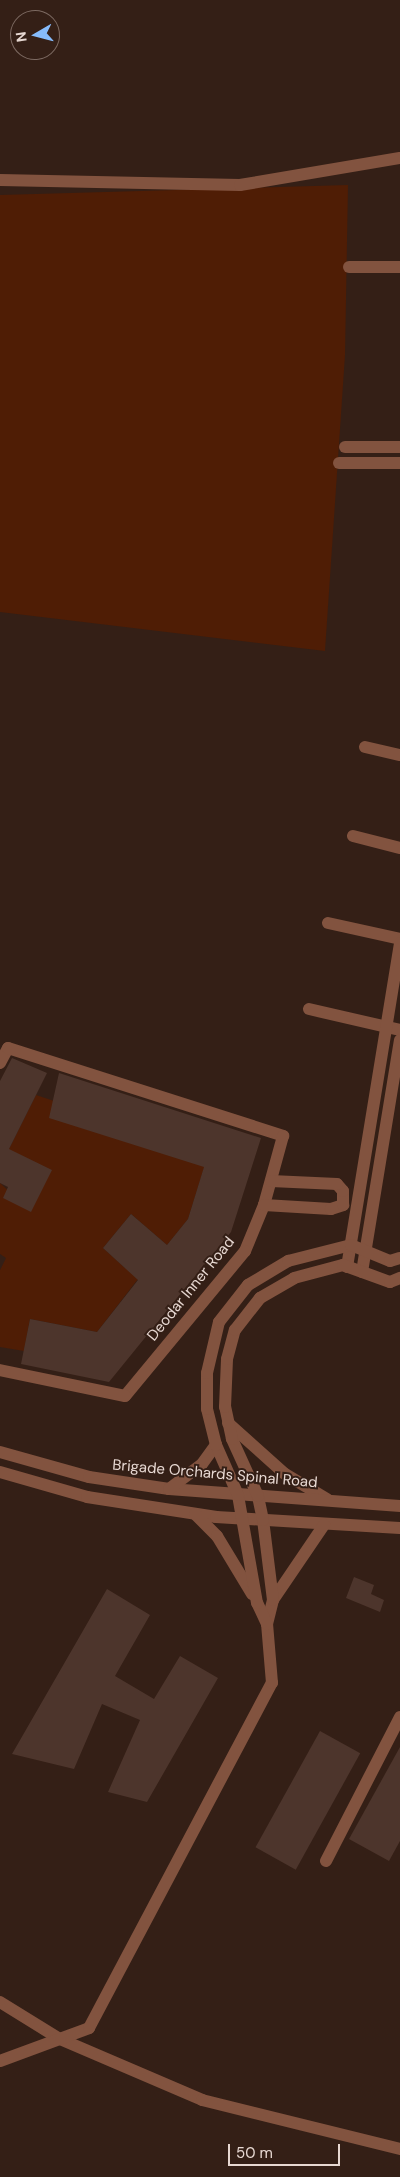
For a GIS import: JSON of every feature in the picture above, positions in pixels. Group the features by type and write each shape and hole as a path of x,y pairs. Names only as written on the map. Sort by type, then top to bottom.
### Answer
{"street":[{"path":"0,180 240,185 400,158"},
{"path":"349,268 400,267"},
{"path":"345,447 400,447"},
{"path":"339,463 400,464"},
{"path":"365,747 400,755"},
{"path":"353,836 400,848"},
{"path":"328,922 400,939"},
{"path":"347,1267 400,943"},
{"path":"309,1009 400,1030"},
{"path":"362,1272 400,1040"},
{"name":"Deodar Inner Road","path":"0,1063 8,1048 283,1136 264,1205 245,1251 125,1396 0,1370"},
{"path":"264,1205 332,1209 342,1205 343,1191 337,1184 271,1182"},
{"path":"257,1603 238,1495 216,1445 208,1409 207,1373 213,1339 227,1308 248,1284 273,1267 351,1245 390,1261 400,1258"},
{"path":"268,1624 273,1600 263,1520 258,1496 228,1423 227,1359 242,1318 282,1283 347,1267 390,1282 400,1278"},
{"path":"228,1423 285,1474 330,1501"},
{"path":"169,1489 202,1464 216,1445"},
{"name":"Brigade Orchards Spinal Road","path":"0,1452 89,1478 169,1489 400,1506"},
{"path":"0,1472 87,1497 195,1514 324,1525 400,1528"},
{"path":"0,2061 89,2028 267,1698 274,1663 268,1624 217,1536 195,1514"},
{"path":"273,1600 324,1525"},
{"path":"326,1861 400,1716"},
{"path":"0,2002 60,2039 202,2100 400,2150"}],"shaded area":[{"path":"348,185 345,355 325,651 0,612 0,195"},
{"path":"36,1095 209,1152 188,1219 167,1245 131,1214 103,1248 125,1268 135,1257 148,1266 97,1332 30,1319 24,1351 0,1347 0,1270 6,1258 0,1254 0,1183 31,1212 1,1165"}],"building":[{"path":"12,1058 47,1073 9,1149 52,1170 31,1212 3,1198 8,1187 0,1183 0,1081"},
{"path":"59,1073 261,1138 231,1232 109,1382 21,1364 30,1319 97,1332 138,1280 103,1248 131,1214 167,1245 188,1219 204,1167 49,1118"},
{"path":"354,1577 374,1585 371,1594 384,1600 380,1612 346,1598"},
{"path":"107,1589 150,1615 115,1676 154,1699 180,1656 218,1678 147,1802 108,1792 140,1720 102,1704 74,1769 12,1754"},
{"path":"320,1731 360,1753 296,1870 256,1847"},
{"path":"400,1747 400,1841 389,1861 349,1839"}]}
